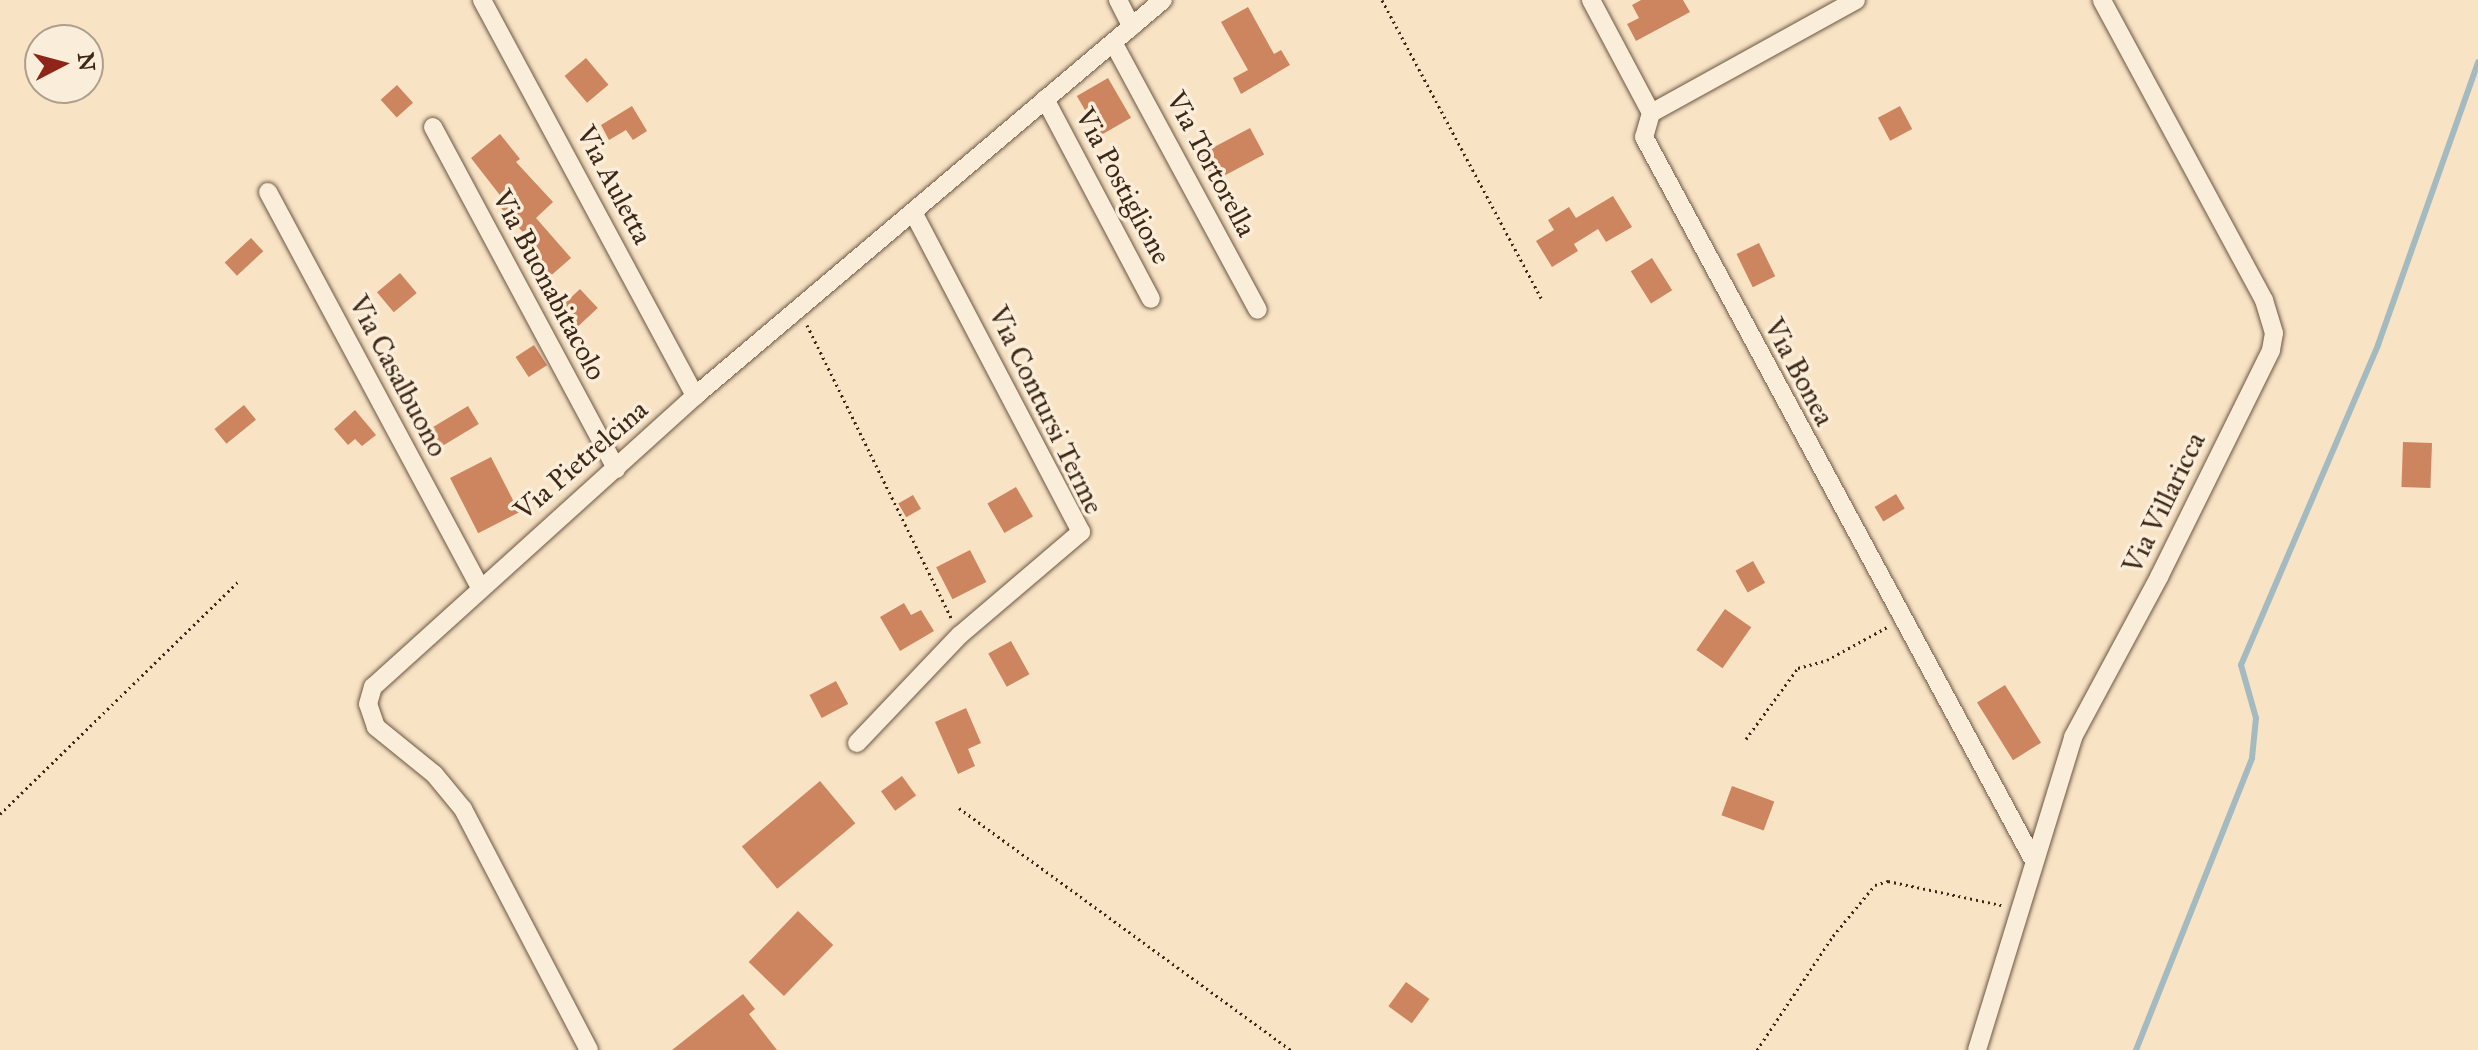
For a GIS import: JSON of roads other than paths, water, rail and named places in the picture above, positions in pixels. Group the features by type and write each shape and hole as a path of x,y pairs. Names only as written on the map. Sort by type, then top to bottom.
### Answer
{"street":[{"name":"Via Auletta","path":"482,0 695,396"},
{"path":"1118,0 1132,27"},
{"name":"Via Pietrelcina","path":"589,1050 463,809 434,774 383,735 369,710 369,697 380,678 479,586 616,469 695,396 800,311 1163,0"},
{"path":"1591,0 1651,113 1856,0"},
{"name":"Via Villaricca","path":"1977,1050 2079,722 2159,577 2271,350 2274,333 2264,300 2102,0"},
{"name":"Via Tortorella","path":"1114,44 1258,310"},
{"name":"Via Postiglione","path":"1045,99 1151,299"},
{"name":"Via Bonea","path":"1651,113 1643,128 1647,147 1900,619 2034,861"},
{"name":"Via Buonabitacolo","path":"433,127 616,469"},
{"name":"Via Casalbuono","path":"268,192 479,586"},
{"name":"Via Contursi Terme","path":"857,743 960,635 1081,532 913,212"}],"waterway":[{"path":"2136,1050 2252,758 2256,718 2241,665 2378,345 2478,62"}]}
